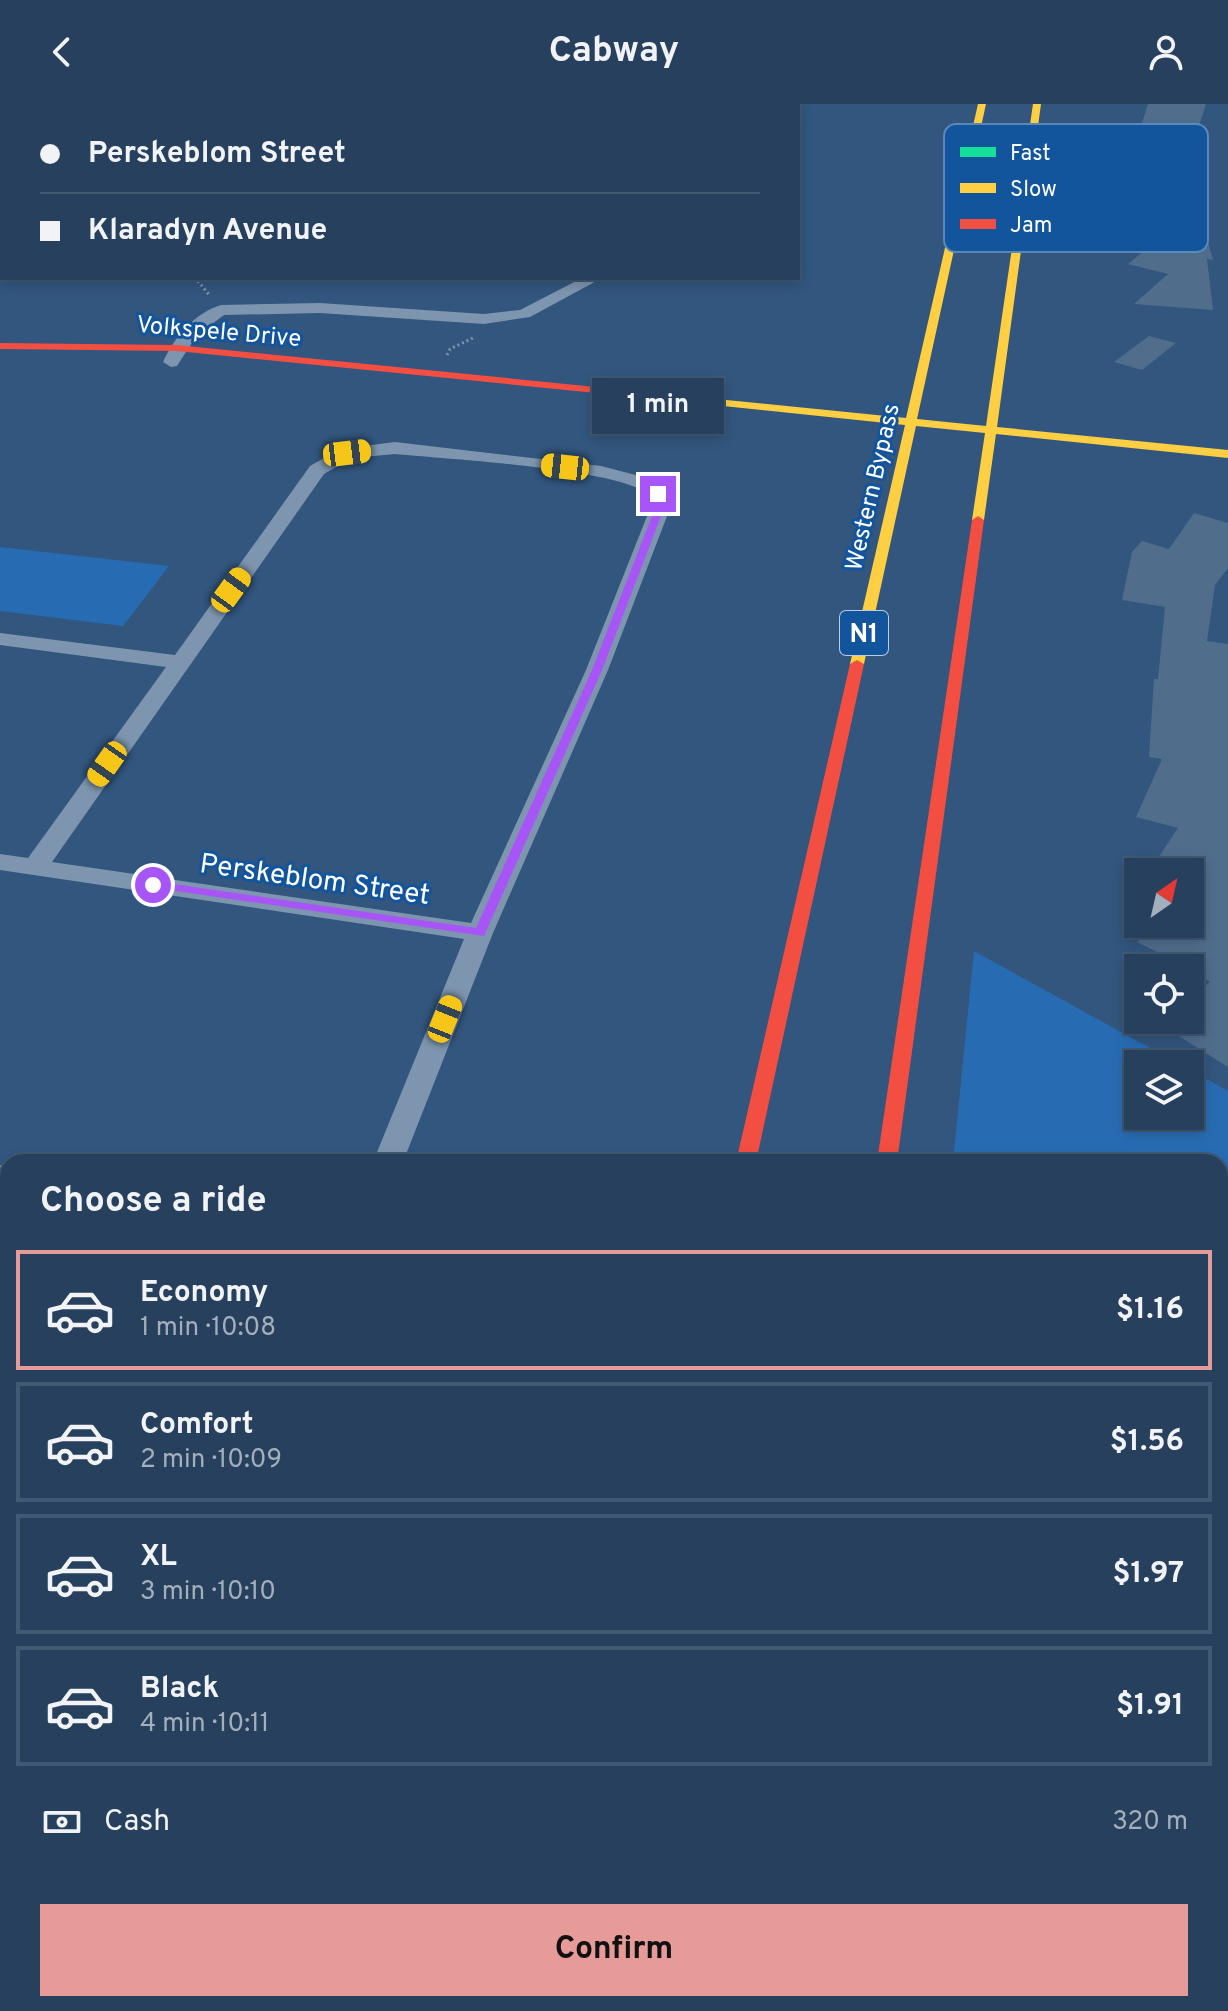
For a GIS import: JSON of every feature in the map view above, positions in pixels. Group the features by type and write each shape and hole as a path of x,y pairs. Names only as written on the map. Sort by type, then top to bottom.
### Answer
{"main road":[{"name":"Western Bypass","path":"978,124 982,104"},
{"path":"1034,124 1037,104"},
{"name":"Western Bypass","path":"748,1154 949,252"},
{"path":"888,1154 1016,252"},
{"name":"Volkspele Drive","path":"0,346 174,355 434,376 1228,454"},
{"name":"Volkspele Drive","path":"0,365 174,355"}],"street":[{"path":"174,355 209,315 221,310 320,308 484,319 524,314 590,280"},
{"path":"35,867 317,470 347,453 395,448 594,470 648,484 658,494 659,511 597,670 480,933 391,1154"},
{"path":"0,639 180,662"},
{"name":"Perskeblom Street","path":"0,862 480,933"}],"path":[{"path":"194,280 199,282 221,310"}],"shaded area":[{"path":"0,547 169,566 123,626 0,611"},
{"path":"974,951 1154,1050 1124,1050 1124,1130 1204,1130 1204,1078 1228,1091 1228,1154 954,1154"}],"building":[{"path":"1148,104 1206,104 1200,124 1142,124"},
{"path":"1208,242 1213,260 1207,259 1213,310 1134,304 1168,274 1128,264 1143,252 1208,252"},
{"path":"1149,336 1176,343 1142,370 1114,362"},
{"path":"1194,513 1228,523 1228,568 1215,585 1207,641 1228,644 1228,1067 1176,1034 1204,1034 1204,987 1210,982 1204,978 1204,954 1161,954 1137,942 1142,938 1204,938 1204,858 1158,858 1178,828 1136,817 1162,759 1149,757 1154,679 1158,679 1165,607 1122,600 1132,552 1142,541 1169,549"}],"traffic: slow":[{"path":"978,124 982,104"},
{"path":"1034,124 1037,104"},
{"path":"857,664 949,252"},
{"path":"978,520 1016,252"},
{"path":"656,396 1228,454"}],"traffic: jam":[{"path":"0,346 177,348 656,396"},
{"path":"888,1154 978,520"},
{"path":"748,1154 857,664"}],"route":[{"path":"153,885 480,933 597,670 659,511 658,494"}]}
